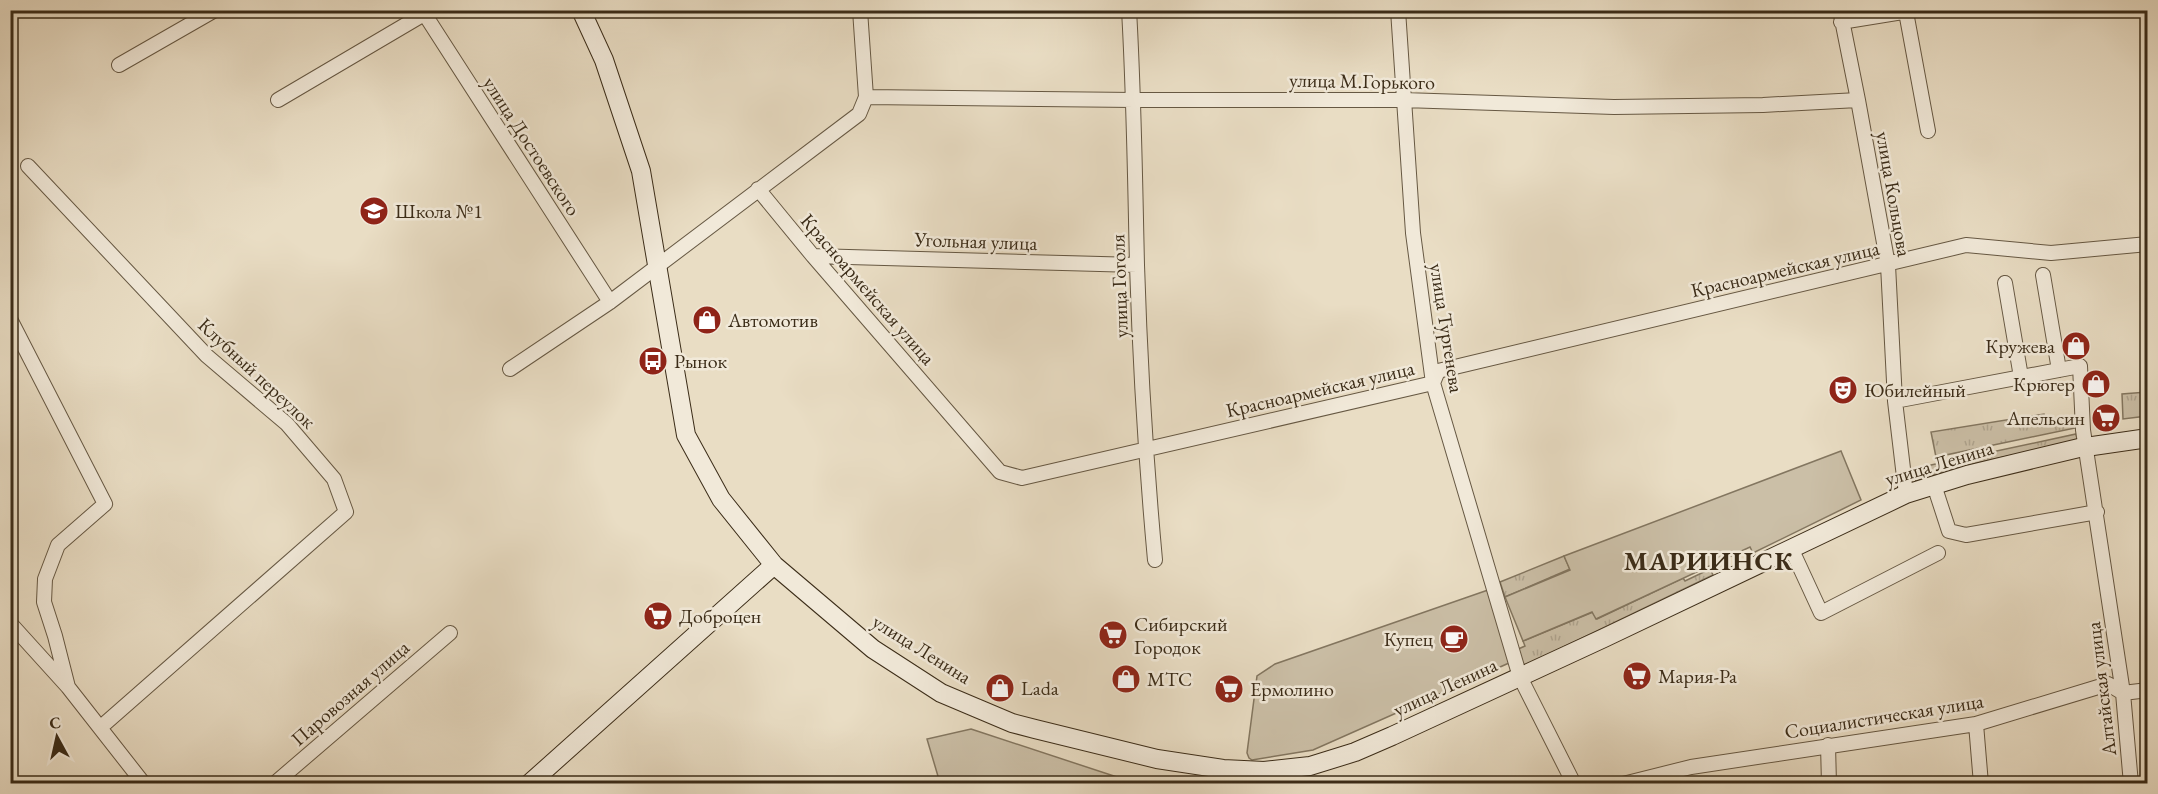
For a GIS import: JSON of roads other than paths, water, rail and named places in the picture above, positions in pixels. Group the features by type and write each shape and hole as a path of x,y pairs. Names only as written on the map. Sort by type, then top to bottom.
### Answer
{"main road":[{"name":"улица Ленина","path":"581,10 604,60 641,171 686,435 721,499 774,565 873,650 941,693 1012,723 1124,752 1195,765 1264,771 1310,766 1355,752 1520,677 1906,494 1967,475 2086,447 2148,438"},
{"path":"529,783 774,565"}],"street":[{"path":"119,65 215,10"},
{"path":"510,369 658,267 859,114 866,97 860,10"},
{"name":"улица Гоголя","path":"1130,10 1145,450 1155,560"},
{"name":"улица Тургенева","path":"1398,10 1413,233 1433,383 1520,677 1574,783"},
{"path":"1840,16 1911,11 1928,131"},
{"path":"278,100 423,12"},
{"name":"улица Достоевского","path":"423,12 610,302"},
{"name":"улица Кольцова","path":"1840,16 1858,100 1887,265 1895,401 1906,494"},
{"name":"улица М.Горького","path":"866,97 1403,100 1614,107 1763,105 1858,100"},
{"name":"Клубный переулок","path":"28,166 207,356 287,424 334,479 346,512 101,727"},
{"name":"Красноармейская улица","path":"758,189 1000,472 1022,478 1433,383 1438,371 1966,245 2051,253 2148,244"},
{"name":"Угольная улица","path":"813,256 1137,266"},
{"path":"1895,401 2059,370 2043,275"},
{"path":"2005,283 2021,377"},
{"path":"10,319 105,504 58,545 45,579 44,602 68,687"},
{"name":"Алтайская улица","path":"2059,370 2079,366 2083,430 2123,693 2131,783"},
{"path":"1934,485 1949,531 1966,535 2097,513"},
{"path":"1791,548 1821,613 1938,553"},
{"path":"10,623 68,687 144,783"},
{"name":"Паровозная улица","path":"274,783 450,633"},
{"name":"Социалистическая улица","path":"1623,783 1691,767 1976,724 2108,684 2123,693 2148,690"},
{"path":"1976,724 1981,783"},
{"path":"1828,745 1829,783"}],"place":[{"name":"Школа №1","path":"374,211"},
{"name":"Автомотив","path":"707,320"},
{"name":"Кружева","path":"2076,346"},
{"name":"Рынок","path":"653,361"},
{"name":"Крюгер","path":"2096,384"},
{"name":"Юбилейный","path":"1843,390"},
{"name":"Апельсин","path":"2106,418"},
{"name":"Доброцен","path":"658,616"},
{"name":"Сибирский Городок","path":"1113,635"},
{"name":"Купец","path":"1454,639"},
{"name":"Мария-Ра","path":"1637,676"},
{"name":"МТС","path":"1126,679"},
{"name":"Lada","path":"1000,688"},
{"name":"Ермолино","path":"1229,689"}],"district":[{"name":"МАРИИНСК","path":"1709,561"}]}
